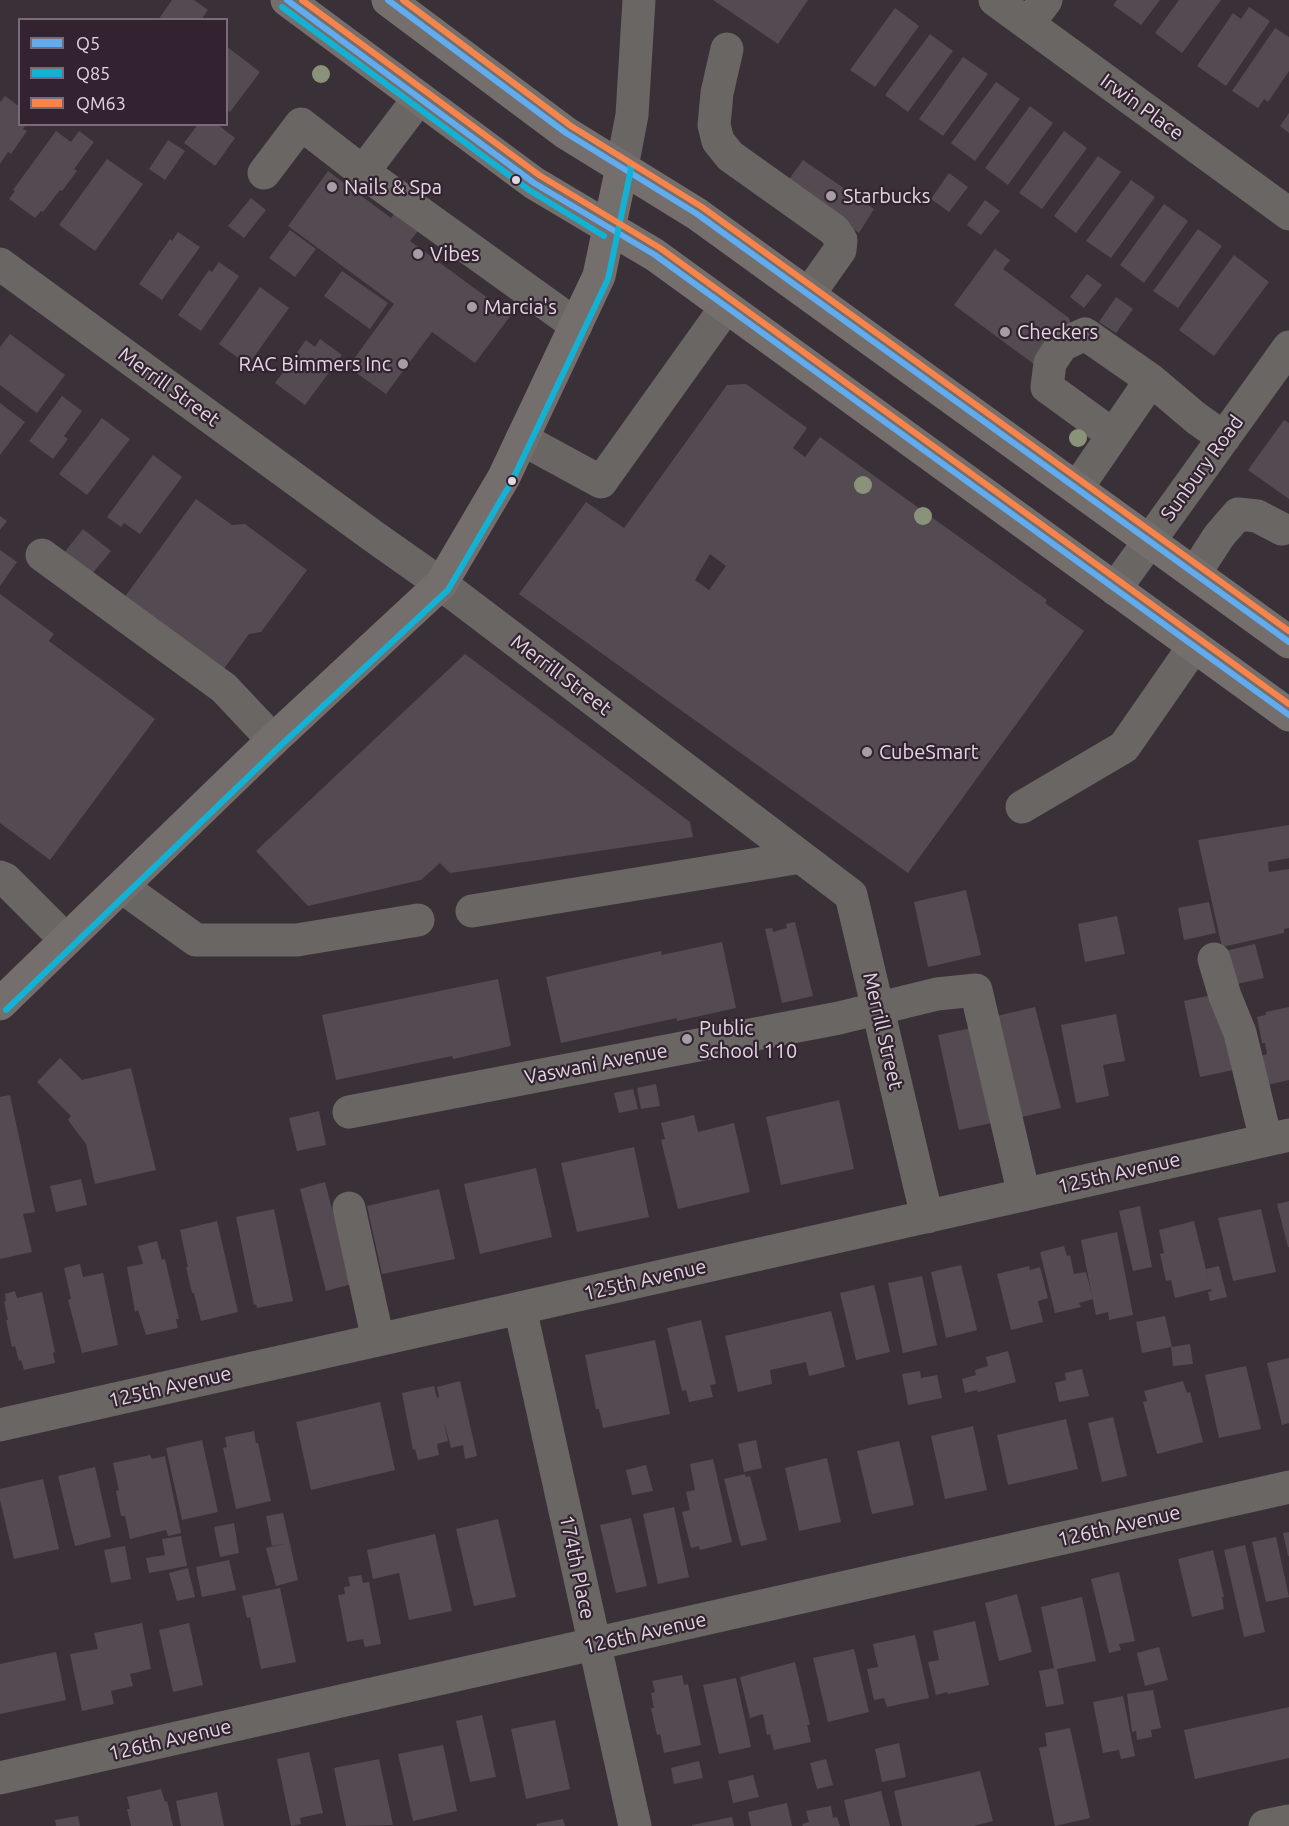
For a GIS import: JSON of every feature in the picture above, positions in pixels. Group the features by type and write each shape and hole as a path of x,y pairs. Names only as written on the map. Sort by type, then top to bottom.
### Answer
{"main road":[{"path":"287,0 534,183 654,255 1289,715"},
{"path":"388,0 566,133 698,213 1289,642"},
{"path":"0,1004 273,740 441,584 504,477 599,276 622,167"}],"street":[{"path":"622,167 632,115 639,0"},
{"name":"Irwin Place","path":"995,0 1037,12 1289,214"},
{"path":"727,49 717,93 714,125 718,141 730,156 834,230 842,240 840,250 809,294"},
{"path":"363,172 419,98"},
{"path":"264,173 301,124 363,172 576,325"},
{"name":"Merrill Street","path":"0,264 373,537 441,584 851,895 927,1217"},
{"path":"522,439 601,482 726,307"},
{"path":"1113,435 1047,387 1050,363 1062,345 1085,334 1151,380 1224,438"},
{"name":"Sunbury Road","path":"1115,589 1289,347"},
{"path":"1077,488 1151,380"},
{"path":"1195,573 1219,537 1238,514 1257,516 1282,530"},
{"path":"42,555 224,688 273,740"},
{"path":"1022,807 1124,747 1194,646"},
{"path":"472,911 801,857"},
{"path":"0,877 66,940"},
{"path":"122,887 196,940 297,940 418,920"},
{"path":"1214,959 1225,996 1278,1137"},
{"name":"Vaswani Avenue","path":"349,1112 878,1009 937,994 976,990 1024,1195"},
{"name":"125th Avenue","path":"0,1425 1278,1137"},
{"path":"349,1208 378,1340"},
{"name":"174th Place","path":"520,1308 635,1826"},
{"name":"126th Avenue","path":"0,1778 1289,1487"},
{"path":"1265,1826 1289,1821"}],"building":[{"path":"172,0 194,0 208,10 202,18 159,18"},
{"path":"713,0 808,0 778,44"},
{"path":"1117,0 1160,0 1141,25 1113,5"},
{"path":"1179,0 1221,0 1182,53 1155,33"},
{"path":"1249,7 1270,21 1226,86 1197,66 1233,13 1241,19"},
{"path":"895,8 919,26 875,87 850,70"},
{"path":"1275,28 1289,37 1289,71 1268,102 1264,99 1258,108 1232,91"},
{"path":"930,34 953,51 908,112 885,95"},
{"path":"228,48 260,72 230,112 228,110"},
{"path":"963,57 988,74 943,136 919,119"},
{"path":"996,82 1020,99 975,161 951,143"},
{"path":"5,96 18,106 18,126 25,126 23,129 27,131 11,154 8,152 0,164 0,102"},
{"path":"1030,106 1053,123 1008,185 985,168"},
{"path":"1289,113 1289,133 1280,126"},
{"path":"197,126 220,126 235,138 215,166 184,143"},
{"path":"56,131 71,142 79,131 94,142 74,169 77,171 62,191 60,190 43,212 41,211 35,218 9,199 15,191 13,190"},
{"path":"1064,131 1087,148 1042,209 1019,193"},
{"path":"168,140 185,151 165,180 149,169"},
{"path":"1098,156 1121,172 1076,233 1054,216"},
{"path":"107,159 143,184 95,251 59,225"},
{"name":"Starbucks","path":"803,160 874,209 859,233 787,182"},
{"path":"328,171 391,218 394,214 418,231 410,241 511,315 475,363 432,332 386,394 348,367 394,304 288,226"},
{"path":"949,173 968,187 949,212 931,199"},
{"path":"1131,180 1155,197 1111,258 1086,241"},
{"path":"251,198 266,210 244,238 228,226"},
{"path":"985,200 1000,211 981,235 967,225"},
{"path":"1164,204 1188,221 1144,283 1120,265"},
{"path":"1198,229 1222,246 1178,308 1153,291"},
{"path":"290,230 316,249 295,277 269,258"},
{"path":"178,232 200,247 162,300 139,284 170,239 172,241"},
{"path":"995,249 1010,260 1003,269 1069,318 1073,330 1035,365 954,305"},
{"path":"1234,255 1269,282 1214,356 1179,330"},
{"path":"219,262 239,276 201,331 178,315 209,270 212,272"},
{"path":"342,271 388,303 370,329 324,296"},
{"path":"1087,274 1102,285 1084,308 1070,297"},
{"path":"260,287 289,308 248,365 219,344"},
{"path":"1116,297 1133,309 1116,333 1099,322"},
{"path":"10,334 65,375 37,413 0,385 0,347"},
{"path":"320,339 342,355 305,405 275,383 306,340 315,347"},
{"name":"CubeSmart","path":"746,384 807,428 793,448 805,457 820,437 1047,600 1045,603 1084,631 908,873 519,594 586,502 624,528 727,385","holes":["710,554 726,566 709,590 695,580"]},
{"path":"62,396 82,411 64,436 68,439 53,459 29,441"},
{"path":"0,403 25,422 0,455"},
{"path":"102,418 130,439 87,495 59,474"},
{"path":"1284,420 1289,423 1289,499 1248,470"},
{"path":"153,455 182,477 140,534 124,523 121,527 107,517"},
{"path":"196,499 232,525 245,524 307,570 261,632 249,634 223,670 124,598"},
{"path":"0,516 7,521 0,530"},
{"path":"83,529 111,551 91,575 64,553"},
{"path":"0,550 17,562 0,586"},
{"path":"0,594 54,634 49,641 155,719 50,860 0,823"},
{"path":"465,654 690,822 693,837 450,873 440,863 421,880 308,906 256,851"},
{"path":"1289,825 1289,858 1268,862 1269,872 1289,869 1289,928 1284,929 1284,933 1222,947 1198,840"},
{"path":"966,890 981,955 928,967 914,902"},
{"path":"1209,902 1216,933 1184,940 1178,908"},
{"path":"1117,916 1125,954 1085,962 1078,924"},
{"path":"795,922 813,996 782,1003 765,929 772,928 773,932 787,928 786,924"},
{"path":"722,942 736,1008 561,1043 546,977 661,951 662,955"},
{"path":"1255,944 1264,978 1233,985 1225,951"},
{"path":"498,979 511,1046 336,1080 322,1015"},
{"path":"1217,994 1233,1070 1200,1077 1184,1001"},
{"path":"1035,1007 1061,1108 1017,1118 993,1017"},
{"path":"1289,1007 1289,1080 1267,1085 1261,1056 1267,1054 1265,1043 1262,1043 1257,1017 1266,1015 1266,1012"},
{"path":"1116,1014 1125,1061 1103,1065 1109,1096 1076,1103 1061,1025"},
{"path":"981,1026 1001,1121 959,1130 938,1035"},
{"path":"60,1058 82,1080 131,1068 156,1170 95,1184 86,1144 68,1120 71,1116 37,1082"},
{"path":"656,1084 660,1106 641,1109 637,1088"},
{"path":"633,1089 638,1109 619,1113 614,1093"},
{"path":"10,1095 35,1212 23,1214 32,1252 0,1259 0,1097"},
{"path":"839,1100 854,1169 781,1185 766,1117"},
{"path":"319,1111 326,1145 297,1151 289,1118"},
{"path":"694,1115 698,1132 734,1123 750,1192 678,1209 661,1140 665,1139 661,1123"},
{"path":"634,1147 649,1217 577,1232 561,1163"},
{"path":"536,1168 552,1237 480,1254 464,1184"},
{"path":"81,1179 87,1205 56,1212 50,1186"},
{"path":"325,1182 334,1217 342,1215 359,1282 326,1291 300,1189"},
{"path":"439,1189 455,1259 382,1274 367,1206"},
{"path":"1289,1201 1289,1247 1288,1247 1277,1204"},
{"path":"1140,1206 1152,1267 1133,1271 1119,1211"},
{"path":"274,1209 293,1301 257,1308 256,1304 254,1305 236,1217"},
{"path":"1261,1209 1276,1272 1233,1281 1218,1218"},
{"path":"217,1221 238,1312 201,1321 186,1267 188,1267 180,1230"},
{"path":"1194,1221 1210,1286 1206,1269 1219,1266 1227,1297 1210,1301 1208,1292 1212,1291 1211,1289 1175,1298 1171,1280 1166,1281 1160,1254 1164,1253 1159,1230"},
{"path":"1117,1232 1133,1315 1109,1320 1108,1312 1096,1315 1081,1240"},
{"path":"157,1241 162,1260 165,1259 179,1319 176,1319 178,1328 146,1335 138,1310 135,1312 127,1267 143,1264 138,1246"},
{"path":"1064,1246 1067,1256 1070,1255 1074,1274 1086,1272 1093,1299 1079,1303 1081,1307 1055,1313 1040,1252"},
{"path":"80,1264 83,1277 103,1273 118,1345 82,1353 68,1300 71,1299 64,1268"},
{"path":"961,1265 977,1330 946,1338 931,1272"},
{"path":"1029,1266 1030,1270 1040,1267 1048,1298 1038,1301 1043,1322 1011,1330 997,1274"},
{"path":"922,1276 937,1345 903,1353 888,1283"},
{"path":"874,1285 890,1352 856,1360 840,1293"},
{"path":"15,1291 17,1298 42,1292 55,1352 53,1353 55,1363 24,1370 21,1360 19,1361 15,1346 12,1347 4,1302 6,1301 5,1294"},
{"path":"831,1311 845,1367 809,1376 806,1362 770,1370 772,1384 738,1392 725,1336"},
{"path":"1165,1316 1172,1347 1190,1344 1193,1364 1173,1366 1171,1347 1142,1353 1136,1322"},
{"path":"701,1320 716,1384 710,1385 713,1397 689,1402 686,1390 682,1391 667,1328"},
{"path":"655,1340 670,1414 603,1428 599,1409 596,1409 585,1355"},
{"path":"1008,1351 1016,1382 965,1393 962,1379 976,1375 975,1370 988,1366 986,1357"},
{"path":"1289,1358 1289,1423 1282,1425 1267,1363"},
{"path":"1246,1366 1261,1429 1219,1438 1205,1375"},
{"path":"1082,1369 1089,1396 1059,1402 1055,1383 1066,1380 1065,1373"},
{"path":"920,1371 921,1378 937,1375 942,1398 908,1405 902,1374"},
{"path":"460,1381 477,1456 465,1459 463,1445 451,1448 444,1421 448,1441 437,1444 439,1455 418,1460 415,1449 413,1450 402,1393 434,1386 437,1398 439,1397 437,1387"},
{"path":"1183,1381 1187,1393 1190,1392 1203,1442 1157,1454 1143,1402 1147,1401 1144,1391"},
{"path":"380,1402 395,1470 311,1490 296,1422"},
{"path":"1113,1417 1127,1476 1102,1482 1088,1423"},
{"path":"1066,1419 1078,1469 1008,1485 997,1435"},
{"path":"973,1426 987,1490 945,1499 931,1436"},
{"path":"254,1431 271,1501 236,1509 223,1448 227,1447 225,1437"},
{"path":"202,1440 218,1512 182,1520 166,1448"},
{"path":"756,1440 762,1468 744,1472 738,1444"},
{"path":"899,1441 914,1505 872,1514 857,1451"},
{"path":"150,1455 152,1459 165,1456 181,1533 168,1536 166,1530 130,1539 125,1516 121,1516 116,1491 119,1490 113,1463"},
{"path":"827,1458 841,1522 799,1531 785,1468"},
{"path":"713,1459 732,1542 700,1550 699,1546 691,1548 682,1512 690,1510 686,1492 695,1490 690,1464"},
{"path":"646,1465 653,1491 632,1495 626,1470"},
{"path":"95,1467 111,1537 75,1546 58,1476"},
{"path":"745,1474 746,1477 750,1476 767,1540 741,1546 724,1479"},
{"path":"43,1479 59,1549 14,1559 0,1500 0,1489"},
{"path":"674,1507 689,1577 658,1584 643,1514"},
{"path":"283,1513 298,1580 276,1586 266,1548 284,1544 272,1546 266,1516"},
{"path":"631,1518 647,1586 616,1593 600,1525"},
{"path":"498,1519 516,1597 474,1606 456,1529"},
{"path":"234,1523 239,1553 220,1557 214,1527"},
{"path":"1289,1532 1289,1556 1288,1556 1283,1533"},
{"path":"435,1534 452,1611 409,1620 399,1573 373,1579 367,1550"},
{"path":"181,1536 187,1566 149,1573 146,1558 165,1555 162,1539"},
{"path":"1276,1537 1289,1597 1266,1602 1252,1542"},
{"path":"1245,1545 1265,1632 1244,1637 1224,1550"},
{"path":"125,1546 131,1579 111,1583 104,1550"},
{"path":"1213,1550 1224,1597 1222,1597 1224,1609 1192,1617 1178,1559"},
{"path":"229,1560 236,1590 202,1597 196,1567"},
{"path":"188,1568 195,1597 177,1601 169,1573"},
{"path":"1119,1572 1135,1641 1119,1644 1121,1650 1109,1653 1091,1579"},
{"path":"361,1575 363,1583 369,1582 381,1644 365,1647 363,1639 347,1642 338,1595 345,1594 344,1587 350,1586 348,1577"},
{"path":"280,1588 296,1662 261,1669 250,1617 247,1618 242,1596"},
{"path":"1017,1594 1032,1652 999,1661 985,1603"},
{"path":"1082,1597 1096,1661 1057,1669 1064,1704 1046,1707 1039,1671 1054,1668 1041,1607"},
{"path":"975,1621 989,1685 936,1695 928,1662 939,1660 933,1631"},
{"path":"142,1623 151,1669 130,1674 133,1686 111,1691 114,1704 82,1711 70,1654 98,1649 94,1633"},
{"path":"189,1623 203,1685 173,1692 159,1630"},
{"path":"915,1635 929,1698 887,1707 884,1698 874,1700 867,1669 878,1667 873,1644"},
{"path":"1159,1647 1168,1680 1145,1686 1137,1653"},
{"path":"854,1649 869,1712 828,1722 813,1658"},
{"path":"56,1652 66,1700 0,1714 0,1664"},
{"path":"795,1662 810,1725 807,1725 811,1742 774,1750 770,1734 767,1735 763,1714 750,1718 740,1677"},
{"path":"682,1675 684,1685 688,1684 701,1745 664,1753 651,1708 654,1708 651,1693 655,1692 652,1681"},
{"path":"736,1678 751,1747 719,1754 703,1685"},
{"path":"1153,1690 1161,1728 1151,1730 1152,1737 1137,1740 1136,1731 1132,1732 1127,1694"},
{"path":"1123,1696 1135,1756 1121,1759 1119,1750 1103,1753 1093,1702"},
{"path":"1289,1707 1289,1758 1195,1779 1184,1730"},
{"path":"482,1715 496,1777 470,1782 456,1721"},
{"path":"555,1720 570,1789 526,1799 511,1729"},
{"path":"1070,1728 1090,1818 1055,1826 1039,1748 1047,1746 1045,1733"},
{"path":"899,1743 906,1777 882,1782 875,1749"},
{"path":"443,1745 457,1811 413,1821 398,1754"},
{"path":"309,1752 323,1813 300,1818 301,1824 291,1826 277,1759"},
{"path":"379,1759 393,1825 346,1826 334,1768"},
{"path":"826,1759 833,1785 817,1789 810,1763"},
{"path":"699,1761 703,1778 674,1784 671,1768"},
{"path":"980,1771 993,1821 973,1826 902,1826 894,1791"},
{"path":"753,1775 759,1797 733,1803 728,1781"},
{"path":"161,1789 165,1802 167,1801 173,1826 131,1826 127,1797"},
{"path":"881,1791 890,1826 850,1826 844,1800"},
{"path":"217,1792 224,1826 181,1826 176,1801"},
{"path":"787,1803 792,1826 751,1826 748,1812"},
{"path":"831,1806 833,1818 837,1817 840,1826 803,1826 802,1824 809,1822 806,1811"},
{"path":"78,1816 80,1826 56,1826 55,1820"},
{"path":"732,1817 734,1826 692,1826 692,1825"},
{"path":"563,1819 565,1826 537,1826 536,1824"}],"transit line":[{"name":"Q5","path":"287,0 534,183 655,255 1289,715"},
{"name":"QM63","path":"302,0 539,175 660,248 1289,704"},
{"name":"Q5","path":"388,0 566,133 697,214 1289,642"},
{"name":"Q85","path":"6,1010 279,747 448,590 512,481 608,279 631,169 629,162 571,126 403,0"},
{"name":"QM63","path":"403,0 571,126 702,207 1289,631"},
{"name":"Q85","path":"282,7 529,190 604,236"}],"place":[{"name":"Nails & Spa","path":"332,187"},
{"name":"Starbucks","path":"831,196"},
{"name":"Vibes","path":"418,254"},
{"name":"Marcia's","path":"472,307"},
{"name":"Checkers","path":"1005,332"},
{"name":"RAC Bimmers Inc","path":"403,364"},
{"name":"CubeSmart","path":"867,752"},
{"name":"Public School 110","path":"687,1039"}]}
